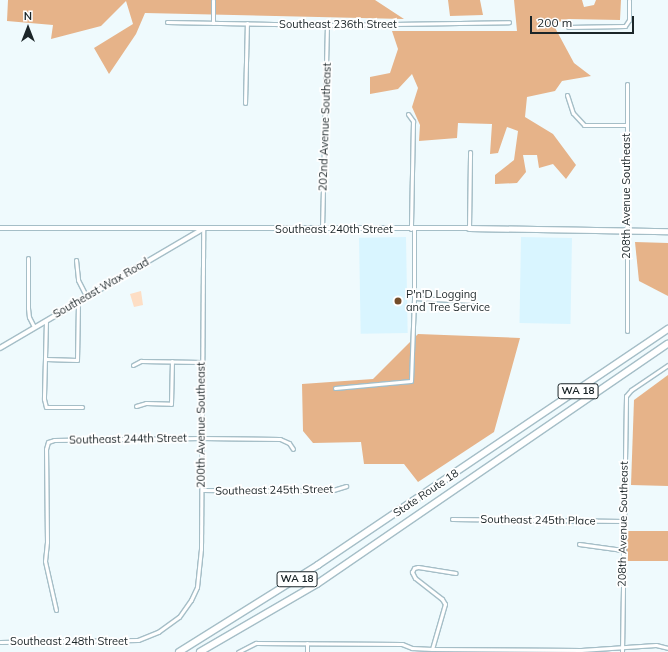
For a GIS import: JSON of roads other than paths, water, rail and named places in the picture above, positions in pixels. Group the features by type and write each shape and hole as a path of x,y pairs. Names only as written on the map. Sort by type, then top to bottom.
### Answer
{"highway":[{"name":"State Route 18","path":"179,652 318,565 668,329"},
{"name":"State Route 18","path":"200,652 309,589 668,344"}],"main road":[{"name":"Southeast 240th Street","path":"0,228 469,228 668,231"}],"street":[{"path":"212,23 213,0"},
{"path":"568,27 622,27 629,20 629,0"},
{"name":"Southeast 236th Street","path":"167,22 327,25 509,22"},
{"path":"245,103 247,24"},
{"name":"202nd Avenue Southeast","path":"322,229 327,25"},
{"name":"208th Avenue Southeast","path":"626,332 627,84"},
{"path":"567,95 573,113 584,125 627,125"},
{"path":"335,388 411,381 414,298 412,229 413,121 408,114"},
{"path":"469,228 470,152"},
{"name":"Southeast Wax Road","path":"0,348 86,296 203,229"},
{"name":"200th Avenue Southeast","path":"179,617 190,602 197,587 201,549 203,229"},
{"path":"28,258 28,308 29,317 34,327"},
{"path":"76,260 78,280 86,296"},
{"path":"414,298 474,300"},
{"path":"46,359 77,360 78,302"},
{"path":"46,320 44,399 46,407 82,407"},
{"path":"133,365 141,361 201,362"},
{"path":"136,406 146,403 171,404 172,361"},
{"name":"208th Avenue Southeast","path":"622,650 626,396 631,390 668,365"},
{"name":"Southeast 244th Street","path":"56,610 45,561 47,542 46,449 48,442 54,440 202,438 280,439 289,443 293,449"},
{"name":"Southeast 245th Street","path":"202,490 330,491 346,486"},
{"name":"Southeast 245th Place","path":"452,520 623,521"},
{"path":"579,544 623,550"},
{"path":"432,649 444,604 442,599 415,578 412,572 414,568 418,567 456,573"},
{"name":"Southeast 248th Street","path":"0,642 138,640 158,632 179,617"},
{"path":"238,652 256,643 402,644 412,648 432,649 622,650 656,645 668,648"},
{"path":"307,643 307,652"}],"place":[{"name":"P'n'D Logging and Tree Service","path":"398,301"}]}
